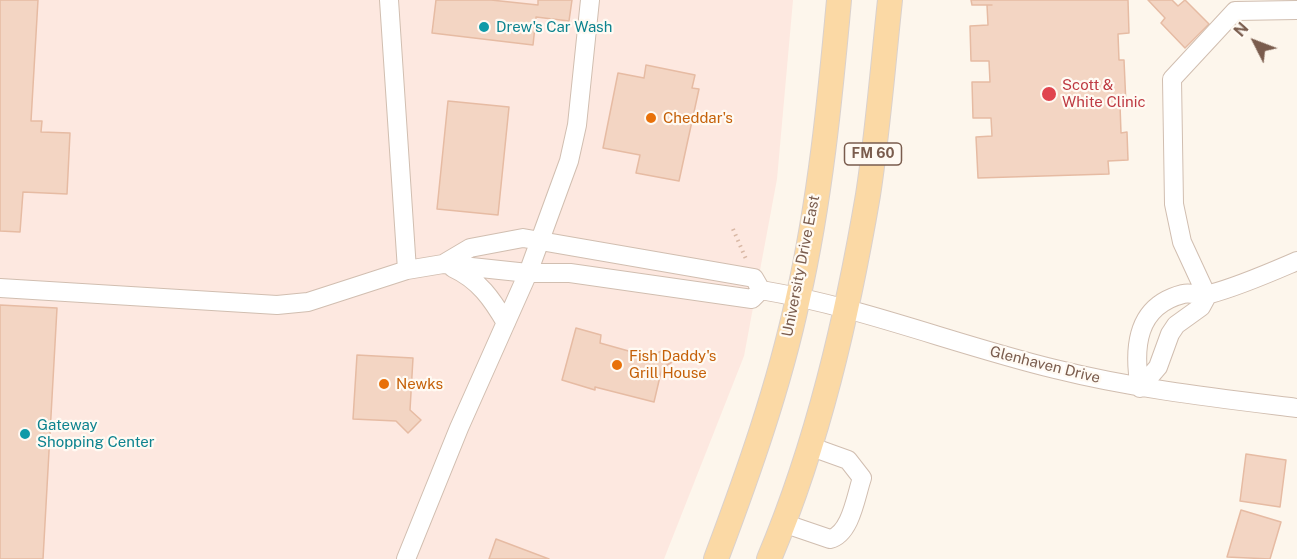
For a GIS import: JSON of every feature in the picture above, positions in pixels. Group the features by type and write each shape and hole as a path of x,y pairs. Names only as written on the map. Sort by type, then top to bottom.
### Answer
{"main road":[{"name":"University Drive East","path":"716,559 754,456 799,297 829,106 839,0"},
{"name":"FM 60","path":"769,559 809,446 847,308 868,192 890,0"}],"street":[{"path":"389,0 407,270"},
{"path":"406,559 459,428 528,273 569,161 577,125 590,0"},
{"path":"1207,296 1182,242 1176,219 1172,80 1235,11 1297,10"},
{"path":"0,288 277,305 308,302 407,270 443,264 528,273 570,273 752,299 761,291 754,278 574,248 541,239 523,238 470,249 443,264"},
{"path":"1140,388 1135,360 1141,330 1155,309 1182,295 1207,296 1297,261"},
{"path":"443,264 470,276 493,300 506,323"},
{"name":"Glenhaven Drive","path":"761,291 847,308 1055,369 1140,388 1297,408"},
{"path":"1140,388 1158,367 1170,334 1176,325 1201,308 1207,296"},
{"path":"783,523 830,539 842,532 862,477 848,460 809,446"}],"path":[{"path":"734,229 747,266"}],"shaded area":[{"name":"Gateway Shopping Center","path":"0,0 793,0 777,179 744,356 664,559 0,559"}],"building":[{"path":"0,0 38,0 31,121 42,121 41,132 70,133 67,194 23,192 20,232 0,231"},
{"name":"Drew's Car Wash","path":"436,0 491,0 538,5 538,0 572,0 569,21 536,17 533,45 432,33"},
{"name":"Scott & White Clinic","path":"971,0 1128,0 1129,33 1118,34 1119,60 1124,60 1126,105 1120,105 1121,133 1127,132 1128,160 1108,161 1109,174 978,178 976,137 992,136 991,118 973,118 972,82 990,82 989,61 971,61 970,26 988,25 987,5 972,5"},
{"path":"1148,0 1172,0 1178,6 1185,0 1209,24 1185,48 1161,23 1165,18"},
{"name":"Cheddar's","path":"646,65 695,75 692,88 699,89 679,181 636,173 640,155 603,148 618,73 644,78"},
{"path":"448,101 509,107 498,215 437,209"},
{"name":"Gateway Shopping Center","path":"0,305 57,308 43,559 0,559"},
{"name":"Fish Daddy's Grill House","path":"576,328 601,335 600,343 650,357 665,349 674,361 662,368 654,402 595,387 595,390 562,380"},
{"name":"Newks","path":"357,355 413,358 410,410 421,420 408,433 396,421 353,419"},
{"path":"1246,454 1286,460 1280,507 1240,501"},
{"path":"1241,510 1281,522 1270,559 1227,557"},
{"path":"496,539 549,559 489,559"}],"place":[{"name":"Drew's Car Wash","path":"484,27"},
{"name":"Scott & White Clinic","path":"1049,94"},
{"name":"Cheddar's","path":"651,118"},
{"name":"Fish Daddy's Grill House","path":"617,365"},
{"name":"Newks","path":"384,384"},
{"name":"Gateway Shopping Center","path":"25,434"}]}
